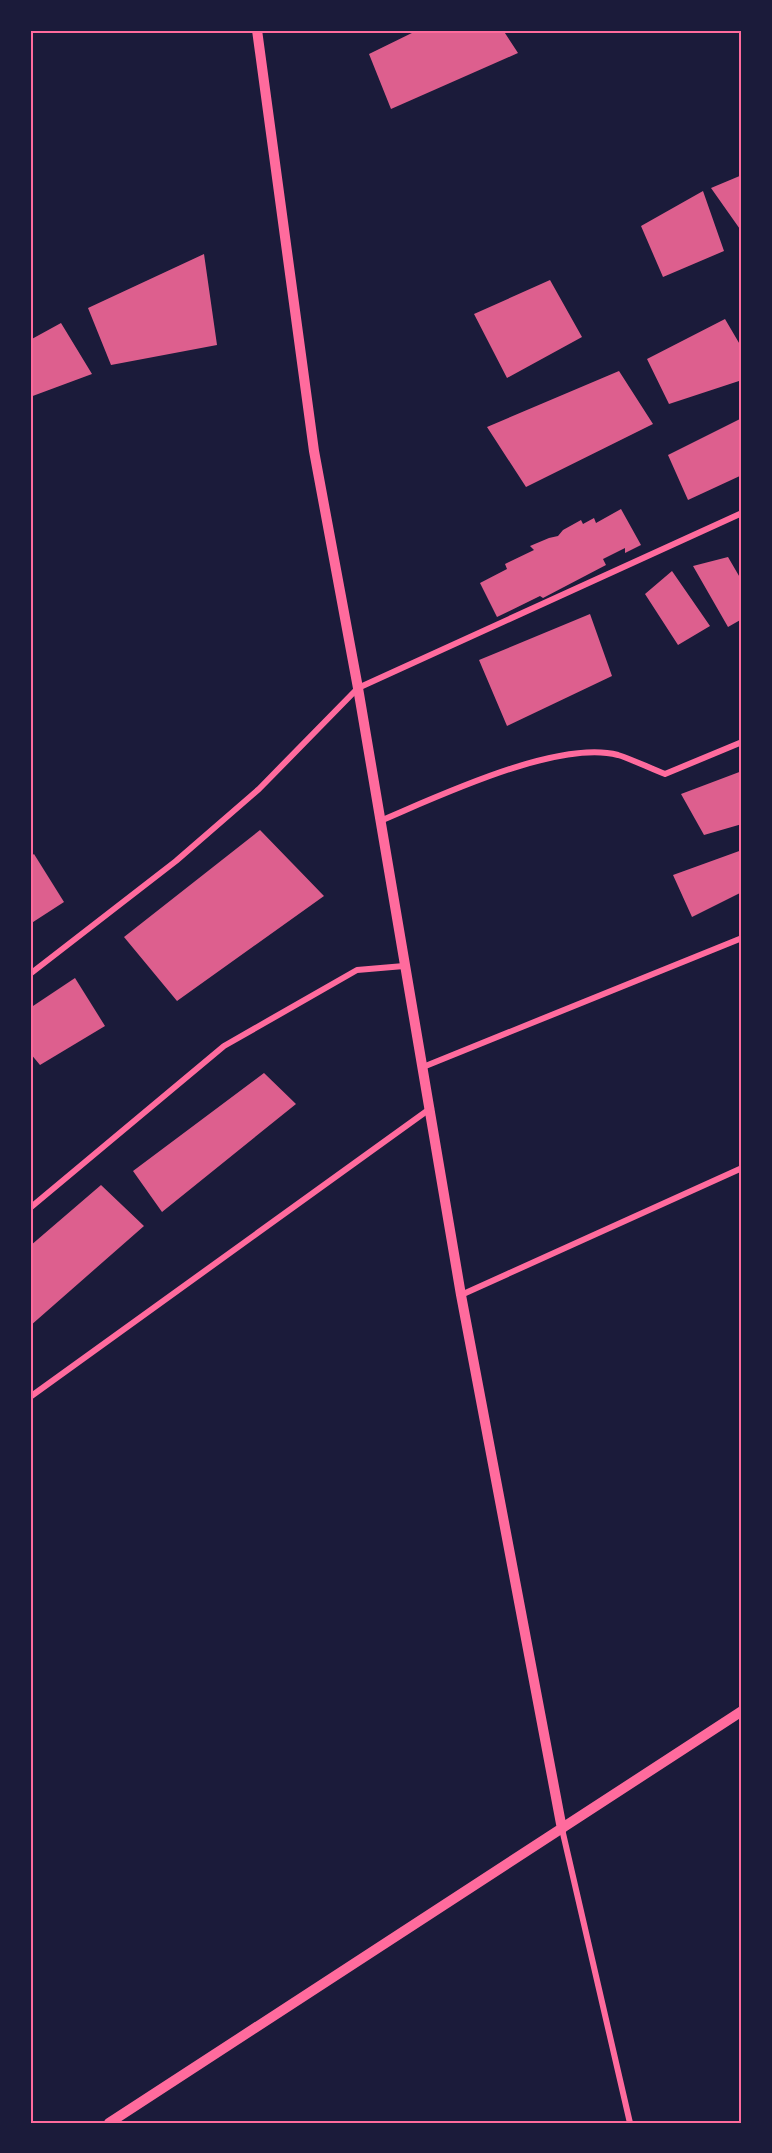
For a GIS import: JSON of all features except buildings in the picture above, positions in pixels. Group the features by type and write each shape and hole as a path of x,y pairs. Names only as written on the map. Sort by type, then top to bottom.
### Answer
{"street":[{"path":"257,30 314,451 358,688 461,1295 554,1795 630,2123"},
{"path":"30,974 177,861 251,796 358,688 742,513"},
{"path":"380,821 483,778 579,752 616,755 665,774 742,742"},
{"path":"423,1067 742,938"},
{"path":"30,1208 224,1046 357,970 404,966"},
{"path":"30,1397 431,1108"},
{"path":"461,1295 742,1168"},
{"path":"109,2123 742,1711"}]}
